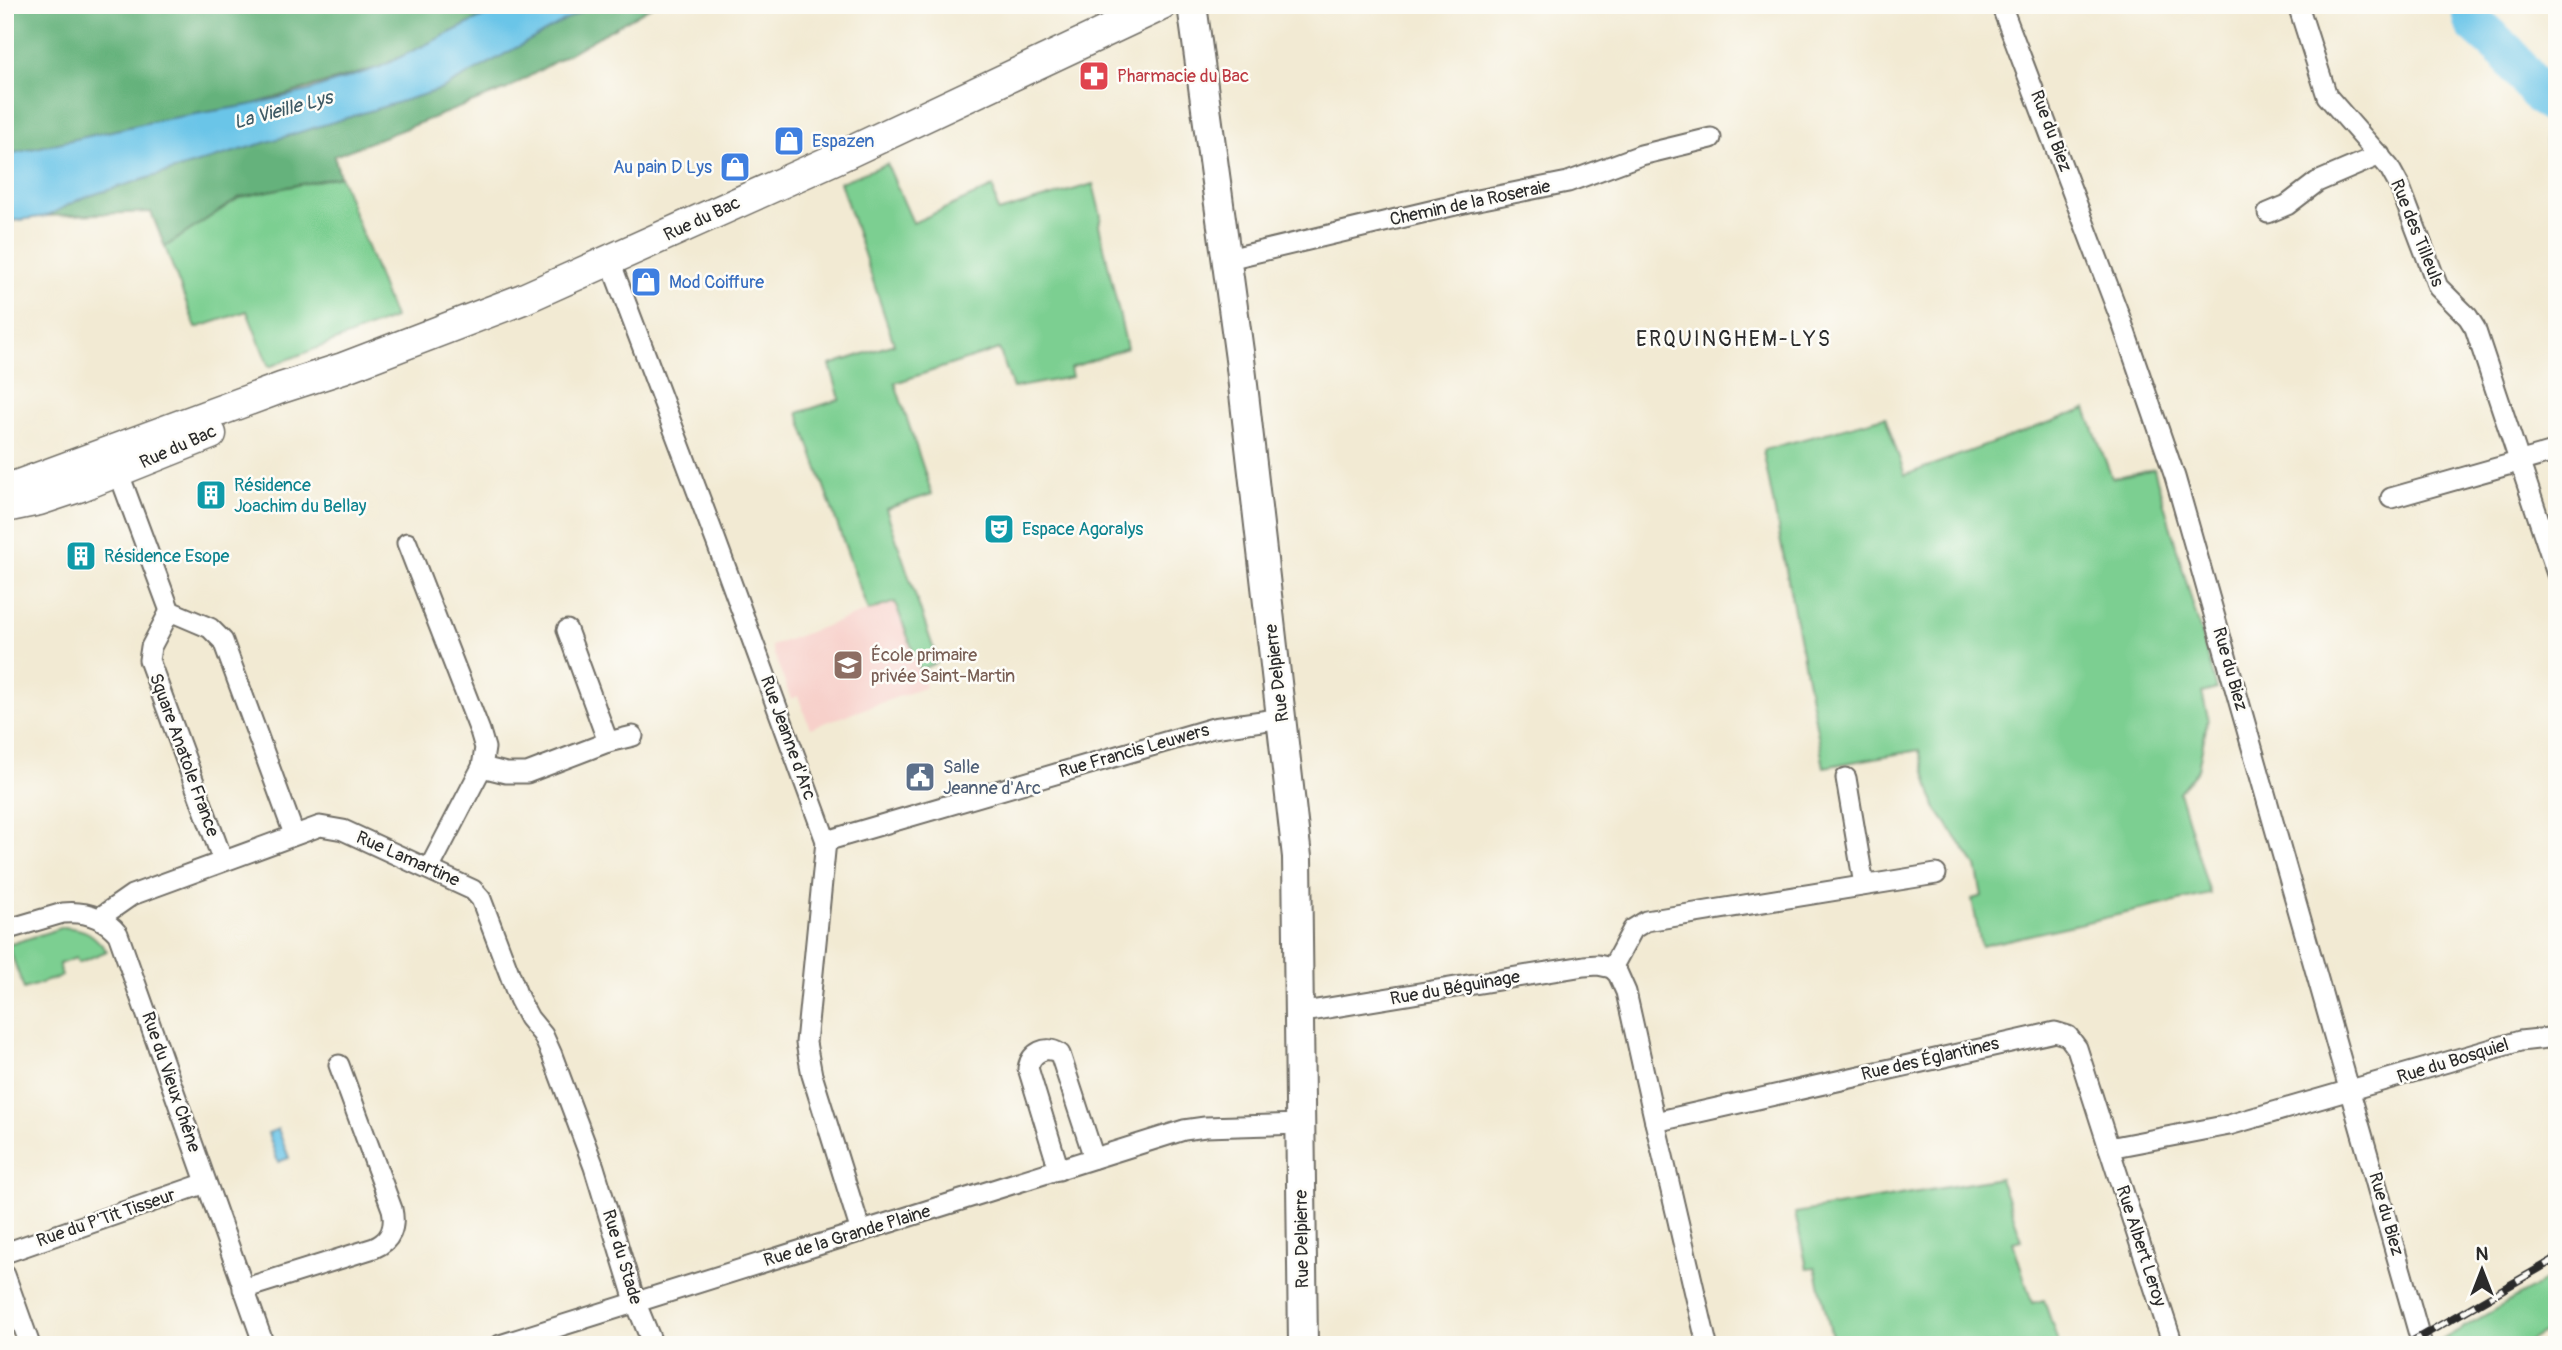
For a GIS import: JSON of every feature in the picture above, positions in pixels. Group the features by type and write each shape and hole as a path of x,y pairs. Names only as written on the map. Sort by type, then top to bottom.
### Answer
{"main road":[{"name":"Rue du Bac","path":"1054,54 1133,5"},
{"name":"Rue du Bac","path":"5,490 192,443 242,415 343,368 523,299 610,261 851,152 1162,5"},
{"name":"Rue du Bac","path":"5,507 52,496 115,462"}],"street":[{"name":"Rue Delpierre","path":"1192,5 1228,259 1283,718 1297,858 1303,1345"},
{"name":"Rue du Biez","path":"2001,5 2121,320 2160,431 2422,1345"},
{"name":"Rue des Tilleuls","path":"2298,5 2330,103 2380,155 2400,187 2438,287 2468,317 2475,328 2557,574"},
{"name":"Chemin de la Roseraie","path":"1228,259 1459,204 1567,182 1641,155 1711,138"},
{"path":"2268,213 2287,205 2317,182 2380,155"},
{"name":"Rue Jeanne d'Arc","path":"610,261 721,553 826,841 806,1043 812,1075 861,1232"},
{"path":"2391,498 2557,451"},
{"path":"115,462 170,611 210,628 223,641 294,834"},
{"path":"407,543 485,748 482,766 429,869"},
{"name":"Square Anatole France","path":"170,611 151,647 149,660 223,861"},
{"path":"567,630 608,742"},
{"name":"Rue Francis Leuwers","path":"826,841 1213,728 1283,718"},
{"path":"482,766 506,773 527,773 608,742 634,736"},
{"path":"1846,778 1864,885"},
{"name":"Rue Lamartine","path":"99,918 132,895 320,826 335,827 468,887 481,899 519,999 548,1045 594,1167"},
{"path":"1707,1345 1626,992 1612,968 1633,929 1646,921 1936,874"},
{"path":"6,926 63,912 81,912 99,918"},
{"name":"Rue du Vieux Chêne","path":"99,918 114,929 122,940 264,1345"},
{"name":"Rue du Béguinage","path":"1298,1013 1584,966 1612,968"},
{"name":"Rue des Églantines","path":"1656,1122 2055,1032 2068,1036 2077,1048 2109,1148"},
{"name":"Rue du Bosquiel","path":"2349,1092 2520,1041 2557,1037"},
{"path":"1059,1170 1028,1068 1031,1057 1042,1051 1051,1049 1060,1054 1094,1158"},
{"path":"243,1289 374,1248 388,1239 392,1232 392,1209 339,1065"},
{"path":"2109,1148 2229,1125 2349,1092"},
{"name":"Rue de la Grande Plaine","path":"500,1345 1194,1128 1300,1124"},
{"name":"Rue Albert Leroy","path":"2109,1148 2173,1345"},
{"name":"Rue du Stade","path":"594,1167 635,1301 653,1345"},
{"name":"Rue du P'Tit Tisseur","path":"5,1253 206,1183"},
{"path":"5,1275 30,1345"}],"shaded area":[{"name":"École primaire privée Saint-Martin","path":"895,601 926,687 810,728 798,696 791,699 771,646"}],"green space":[{"path":"5,5 507,5 380,67 250,105 160,120 5,155"},
{"path":"593,5 654,5 507,89 334,156 340,176 240,197 165,247 151,212 47,216 82,198 442,89"},
{"path":"2557,117 2557,210 2549,184 2545,132"},
{"path":"887,164 913,223 993,187 998,212 1093,184 1101,216 1099,225 1127,348 1070,368 1072,377 1013,388 999,349 895,383 932,494 886,509 938,662 920,670 895,602 868,611 798,413 840,399 830,365 894,344 840,182"},
{"path":"340,176 394,318 269,367 247,311 196,328 165,247 240,197"},
{"path":"2086,409 2112,478 2154,469 2217,689 2202,693 2208,718 2198,769 2179,792 2210,894 1981,946 1972,899 1982,896 1976,866 1935,807 1919,750 1824,767 1763,450 1885,417 1905,475"},
{"path":"64,927 89,933 107,951 78,963 76,958 59,964 62,976 24,989 8,945"},
{"path":"2000,1178 2022,1240 2013,1242 2032,1303 2044,1300 2059,1345 1834,1345 1815,1267 1807,1268 1795,1213"},
{"path":"2557,1274 2557,1325 2523,1345 2433,1345"}],"water":[{"name":"La Vieille Lys","path":"507,5 593,5 442,89 82,198 47,216 5,222 5,155 160,120 250,105 308,91 380,67"},
{"path":"278,1129 289,1158 278,1162 268,1133"}],"waterway":[{"path":"2470,5 2475,24 2507,53 2541,96 2557,108"}],"railway":[{"path":"2406,1345 2557,1258"}],"place":[{"name":"Pharmacie du Bac","path":"1094,76"},
{"name":"Espazen","path":"789,141"},
{"name":"Au pain D Lys","path":"735,167"},
{"name":"Mod Coiffure","path":"646,282"},
{"name":"Résidence Joachim du Bellay","path":"211,495"},
{"name":"Espace Agoralys","path":"999,529"},
{"name":"Résidence Esope","path":"81,556"},
{"name":"École primaire privée Saint-Martin","path":"848,665"},
{"name":"Salle Jeanne d'Arc","path":"920,777"}],"district":[{"name":"ERQUINGHEM-LYS","path":"1734,339"}]}
